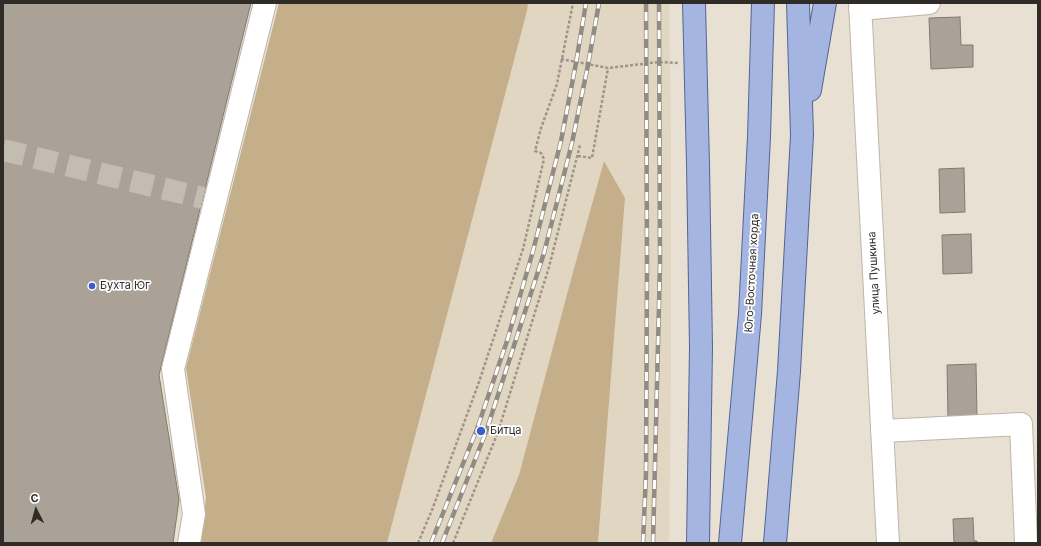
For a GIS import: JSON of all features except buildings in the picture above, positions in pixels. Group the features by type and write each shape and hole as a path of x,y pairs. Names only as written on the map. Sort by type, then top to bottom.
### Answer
{"main road":[{"path":"694,3 701,347 698,543"},
{"name":"Юго-Восточная хорда","path":"730,543 750,314 760,107 763,3"},
{"path":"775,543 790,363 802,135 798,3"},
{"path":"802,135 825,3"}],"street":[{"path":"189,543 194,514 173,369 209,199 265,3"},
{"path":"860,6 929,3"},
{"name":"улица Пушкина","path":"860,6 888,543"},
{"path":"882,431 1022,424 1026,543"}],"path":[{"path":"418,543 432,510 479,382 523,249 544,159 541,153 534,151 557,84 573,3"},
{"path":"561,59 608,68 659,62 685,63"},
{"path":"578,156 592,158 608,68"},
{"path":"453,543 498,432 550,267 580,145"}],"shaded area":[{"path":"279,3 528,3 387,543 201,543 206,498 186,368"},
{"path":"528,3 669,3 671,136 671,374 669,543 598,543 625,199 604,161 519,475 491,543 387,543 527,11"},
{"path":"604,161 625,198 598,543 491,543 519,475"}],"tunnel":[{"path":"3,150 203,198"}],"railway":[{"path":"431,543 477,429 507,341 533,251 561,141 586,3"},
{"path":"442,543 486,432 544,253 572,143 599,3"},
{"path":"643,543 646,473 646,3"},
{"path":"653,543 660,265 659,3"}],"place":[{"name":"Бухта Юг","path":"92,286"},
{"name":"Битца","path":"481,431"}]}
